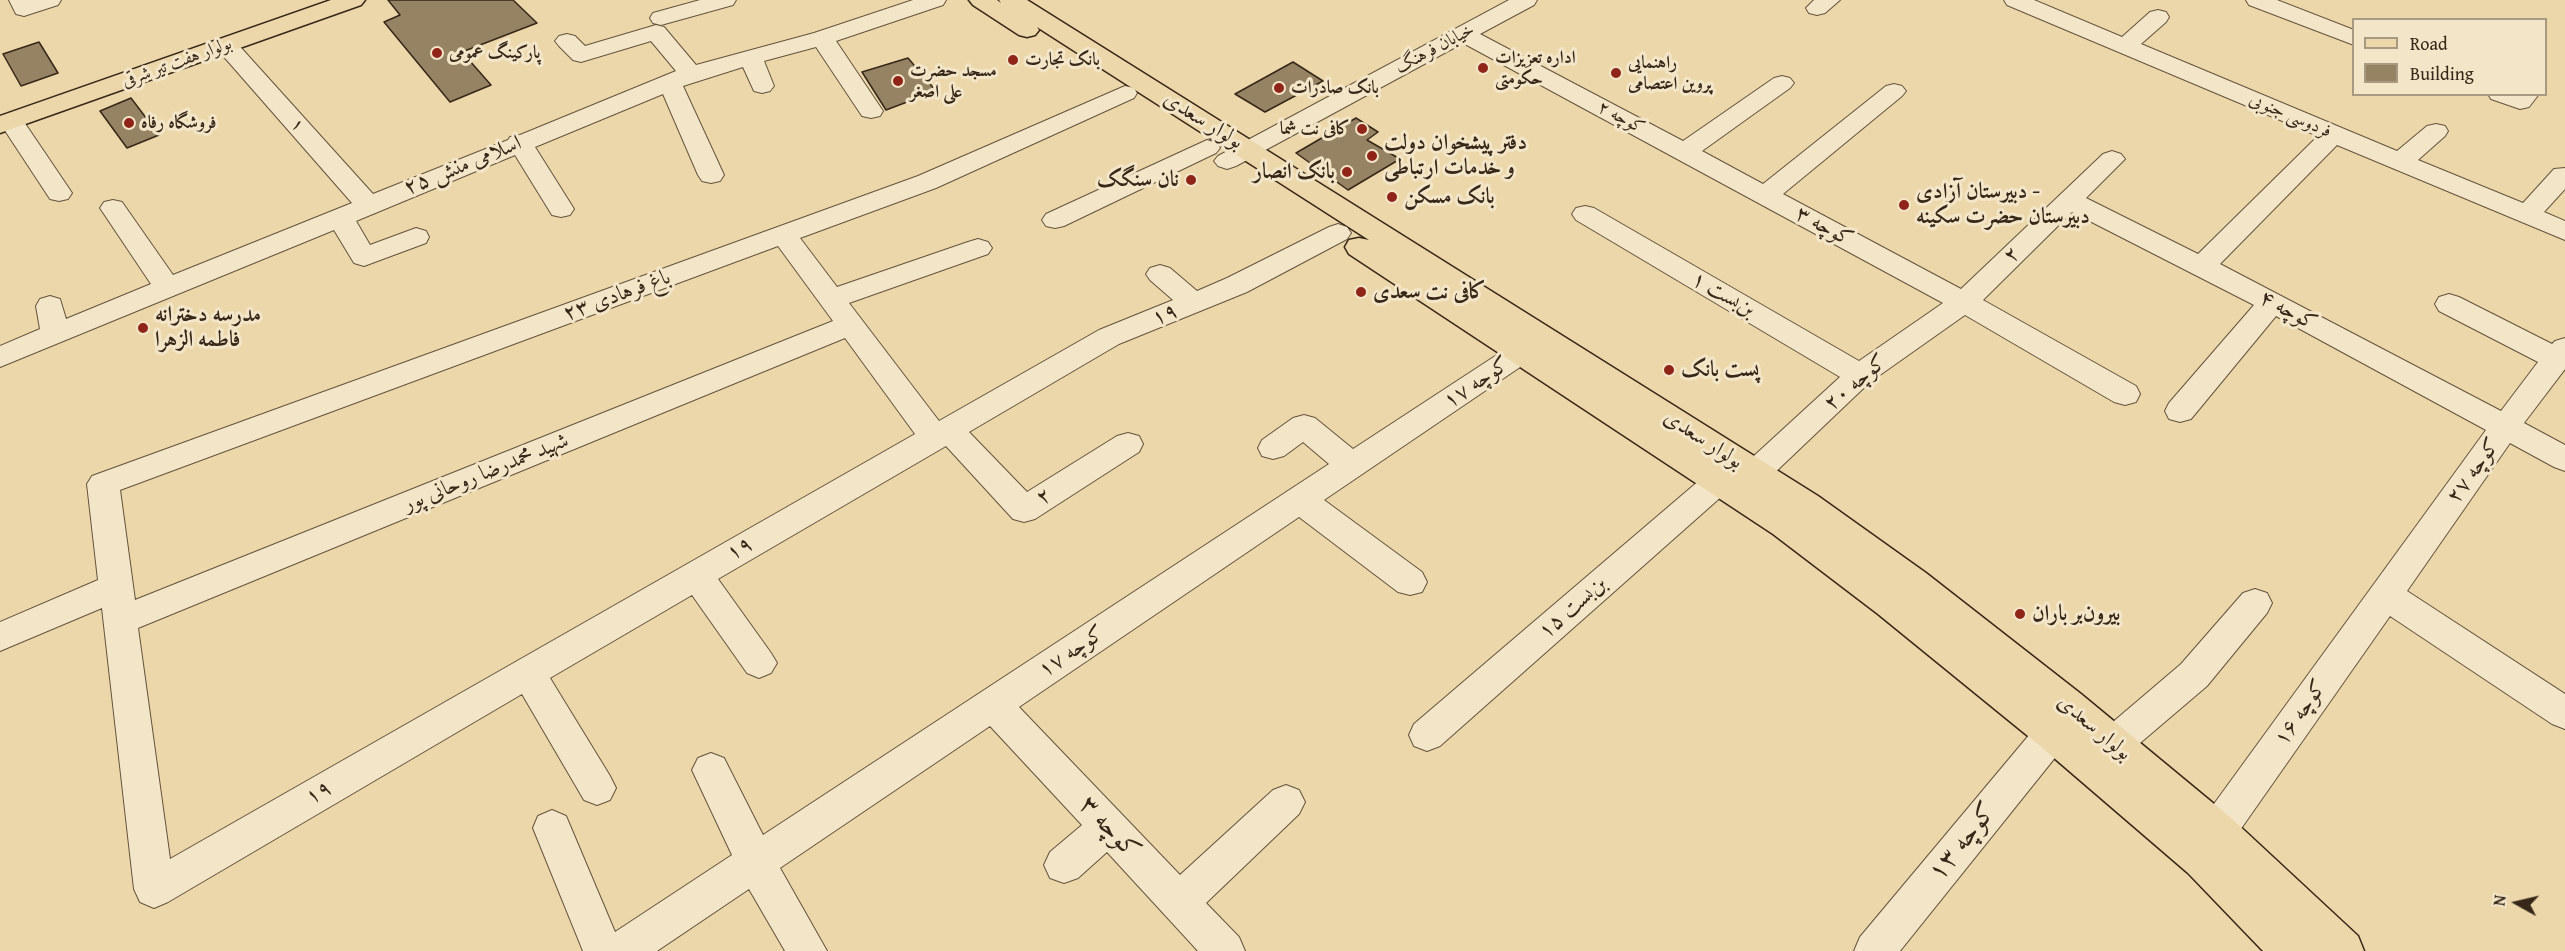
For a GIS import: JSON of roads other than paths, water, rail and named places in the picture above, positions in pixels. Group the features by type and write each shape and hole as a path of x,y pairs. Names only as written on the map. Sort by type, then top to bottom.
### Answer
{"main road":[{"name":"بولوار هفت تیر شرقی","path":"4,119 324,0"},
{"name":"بولوار هفت تیر شرقی","path":"4,119 353,0"},
{"name":"بولوار سعدی","path":"981,0 1125,93 1228,153 1806,506 1914,583 2113,744 2217,831 2343,951"},
{"name":"بولوار سعدی","path":"1011,0 1338,233 1785,525 1892,604 2053,733 2202,860 2293,951"}],"street":[{"path":"22,4 50,0"},
{"path":"661,18 725,0"},
{"name":"اسلامی منش ۲۵","path":"0,357 519,142 680,78 822,38 935,0"},
{"name":"خیابان فرهنگ","path":"1055,220 1228,153 1526,0"},
{"name":"فردوسی جنوبی","path":"2015,0 2565,231"},
{"path":"2256,0 2352,37"},
{"path":"2125,46 2158,17"},
{"path":"567,41 581,55 656,32 680,78 711,175"},
{"name":"کوچه ۲","path":"1463,34 1684,152"},
{"path":"822,38 871,111"},
{"name":"۱","path":"226,45 368,205"},
{"path":"751,57 762,86"},
{"path":"1684,152 1782,83"},
{"path":"1765,195 1894,91"},
{"name":"باغ فرهادی ۲۳","path":"116,587 103,484 927,182 1125,93"},
{"path":"4,119 59,193"},
{"path":"2400,162 2436,131"},
{"path":"2201,267 2334,134"},
{"path":"519,142 561,209"},
{"name":"کوچه ۳","path":"1684,152 1964,302 2125,394"},
{"name":"۲","path":"1964,302 2112,159"},
{"path":"2527,215 2563,175"},
{"name":"کوچه ۴","path":"2069,200 2272,302 2565,459"},
{"path":"113,208 167,287"},
{"name":"بن‌بست ۱","path":"1585,214 1860,375"},
{"path":"339,216 364,257 416,237"},
{"name":"۱۹","path":"120,621 153,889 1109,338 1237,285 1338,233"},
{"path":"784,235 851,326 941,433"},
{"path":"831,299 978,248"},
{"path":"1160,274 1194,303"},
{"name":"کوچه ۲۰","path":"1755,473 1860,375 1964,302"},
{"path":"2180,411 2272,302"},
{"path":"2449,304 2562,355"},
{"path":"50,306 55,334"},
{"name":"شهید محمدرضا روحانی پور","path":"120,621 851,326"},
{"name":"کوچه ۱۷","path":"622,951 1522,352"},
{"name":"کوچه ۲۷","path":"2385,595 2505,427 2562,355"},
{"path":"1273,448 1304,426 1352,466"},
{"name":"۲","path":"941,433 1024,510 1128,444"},
{"name":"بن‌بست ۱۵","path":"1427,735 1719,481"},
{"path":"1300,500 1410,582"},
{"path":"696,575 759,663"},
{"path":"0,637 116,587 120,621"},
{"path":"2385,595 2565,713"},
{"name":"کوچه ۱۶","path":"2217,831 2385,595"},
{"path":"2113,744 2194,675 2255,603"},
{"path":"528,672 597,788"},
{"name":"کوچه ۳","path":"994,705 1225,951"},
{"name":"کوچه ۱۳","path":"1874,951 2053,733"},
{"path":"711,770 756,863 807,951"},
{"path":"1179,902 1286,802"},
{"path":"1064,865 1108,826"},
{"path":"552,828 603,951"}],"place":[{"name":"پارکینگ عمومی","path":"437,53"},
{"name":"بانک تجارت","path":"1013,60"},
{"name":"اداره تعزیزات حکومتی","path":"1483,68"},
{"name":"راهنمایی پروین اعتصامی","path":"1616,73"},
{"name":"مسجد حضرت علی اصغر","path":"898,81"},
{"name":"بانک صادرات","path":"1279,88"},
{"name":"فروشگاه رفاه","path":"129,123"},
{"name":"کافی نت شما","path":"1362,129"},
{"name":"دفتر پیشخوان دولت و خدمات ارتباطی","path":"1372,156"},
{"name":"بانک انصار","path":"1347,172"},
{"name":"نان سنگک","path":"1191,180"},
{"name":"بانک مسکن","path":"1392,197"},
{"name":"دبیرستان آزادی - دبیرستان حضرت سکینه","path":"1904,205"},
{"name":"کافی نت سعدی","path":"1361,292"},
{"name":"مدرسه دخترانه فاطمه الزهرا","path":"143,328"},
{"name":"پست بانک","path":"1669,370"},
{"name":"بیرون‌بر باران","path":"2020,614"}]}
